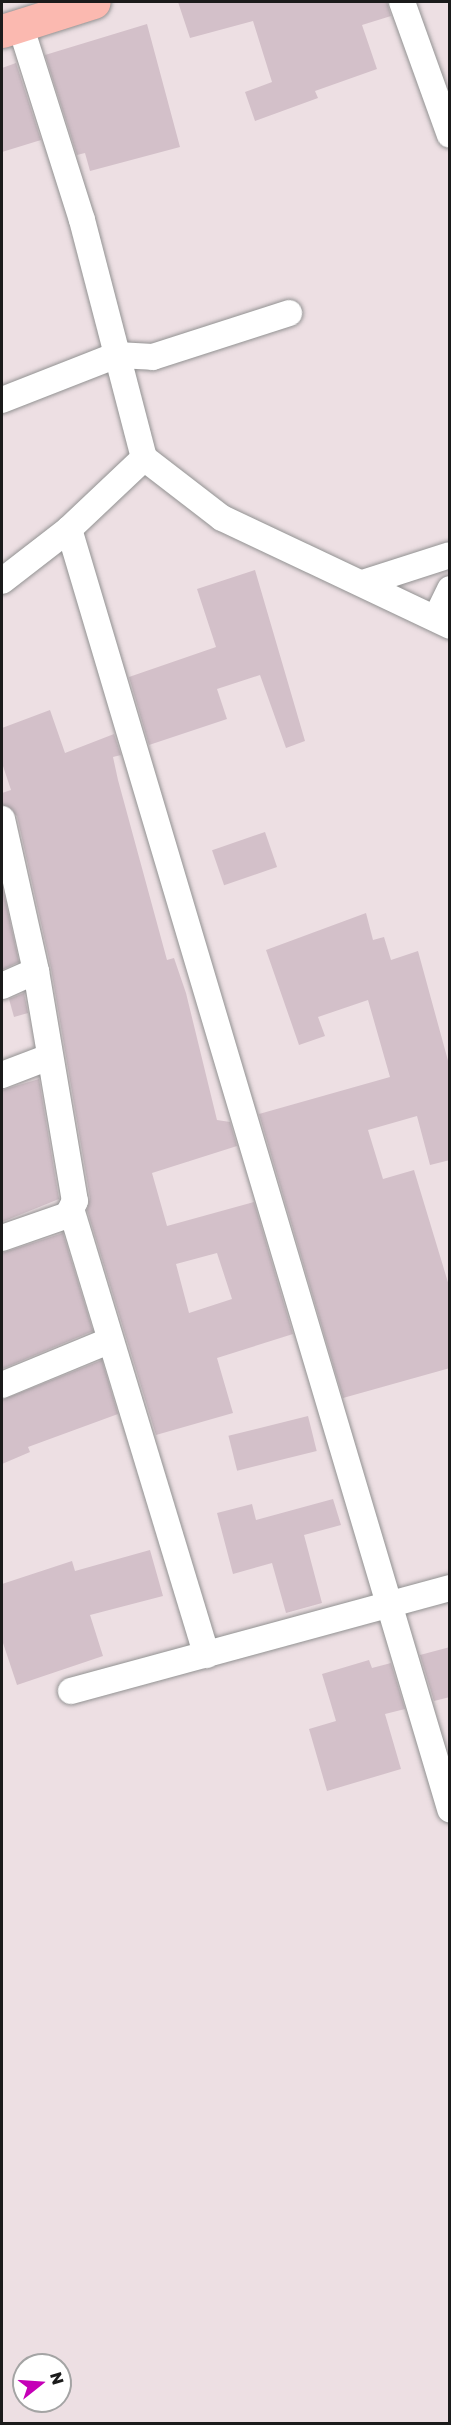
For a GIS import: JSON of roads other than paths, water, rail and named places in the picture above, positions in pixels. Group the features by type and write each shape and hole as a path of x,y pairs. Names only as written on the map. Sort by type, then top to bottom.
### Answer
{"main road":[{"path":"11,28 94,2"}],"street":[{"path":"402,2 450,135"},
{"path":"11,28 82,220 144,458 222,518 443,621 450,589"},
{"path":"2,400 117,355 153,357 289,313"},
{"path":"2,581 69,529 144,458"},
{"path":"69,529 450,1809"},
{"path":"363,583 450,555"},
{"path":"2,819 6,859 36,971 74,1196 72,1212 109,1341 207,1655"},
{"path":"2,986 36,971"},
{"path":"2,1075 49,1057"},
{"path":"2,1238 72,1212"},
{"path":"2,1385 109,1341"},
{"path":"71,1691 389,1607 450,1588"}]}
